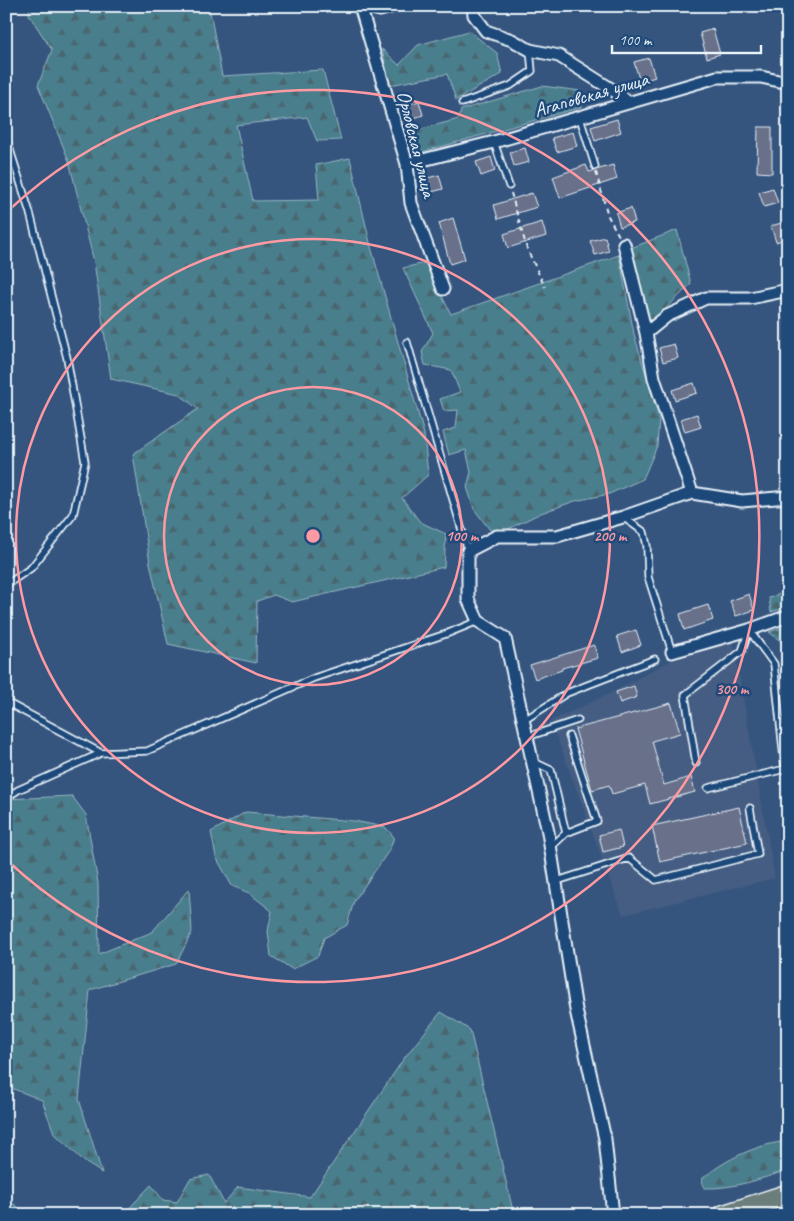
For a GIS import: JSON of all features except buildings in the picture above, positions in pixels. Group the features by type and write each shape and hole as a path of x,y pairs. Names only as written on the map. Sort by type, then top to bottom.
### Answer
{"main road":[{"path":"723,1215 788,1194"}],"street":[{"path":"361,6 380,10 395,6"},
{"name":"Орловская улица","path":"361,6 406,164 411,203 443,289"},
{"path":"473,6 474,16 486,30 512,40 530,50 559,56 619,94 628,102"},
{"name":"Агаповская улица","path":"406,164 580,118 628,102 717,77 761,77 788,83"},
{"path":"624,244 646,333 654,378 692,493"},
{"path":"646,333 667,316 706,298 750,298 788,290"},
{"path":"613,1215 605,1139 576,1010 551,847 527,737 505,638 478,621 468,600 468,551 497,536 557,536 623,517 692,493 742,501 788,497"},
{"path":"672,652 749,630 788,616"}],"lane":[{"path":"462,103 510,86 532,71 530,50"},
{"path":"580,118 595,166"},
{"path":"6,138 30,213 67,358 85,462 73,515 31,568 6,585"},
{"path":"494,142 509,186"},
{"path":"407,342 468,551"},
{"path":"623,517 644,532 647,546 648,577 672,652"},
{"path":"6,798 18,790 101,753 147,751 314,678 446,634 478,621"},
{"path":"696,763 685,695 742,651 749,630"},
{"path":"708,788 785,769 774,664 749,630"},
{"path":"523,721 568,692 655,659"},
{"path":"6,702 101,753"},
{"path":"527,737 578,720"},
{"path":"551,847 566,833 597,821 569,736"},
{"path":"532,761 551,770 566,833"},
{"path":"557,881 629,858 656,880 758,854 750,808"}],"path":[{"path":"595,166 608,216 624,244"},
{"path":"509,186 527,249 545,287"}],"shaded area":[{"path":"733,641 775,878 623,915 551,721 609,694 668,662"}],"green space":[{"path":"30,6 209,6 222,76 323,70 341,140 317,141 307,117 236,125 253,201 319,200 316,165 350,158 371,247 424,434 428,475 402,498 420,522 446,534 444,567 292,602 274,595 257,601 256,663 168,644 150,563 133,454 198,409 179,394 111,379 94,262 69,161 38,85 52,50 29,15"},
{"path":"469,31 497,53 502,74 456,100 447,74 390,85 382,49 399,65 418,45"},
{"path":"542,86 581,91 582,107 415,154 402,134 459,119 461,110"},
{"path":"677,230 691,284 652,322 645,317 626,250"},
{"path":"619,255 634,334 659,419 657,446 643,479 609,494 575,501 541,513 504,531 490,530 474,509 467,487 471,472 466,450 449,455 443,432 456,428 458,410 444,411 440,399 460,392 451,370 425,365 422,352 433,333 403,268 425,263 451,314"},
{"path":"788,591 788,607 771,612 769,598"},
{"path":"788,626 788,647 769,632"},
{"path":"72,796 86,815 98,883 99,954 152,932 189,889 192,932 176,964 90,990 79,1099 102,1173 86,1163 54,1133 42,1100 6,1086 6,799"},
{"path":"246,812 354,821 385,827 394,837 390,849 354,901 347,925 324,938 318,956 292,969 271,956 268,931 272,911 249,893 232,886 216,857 211,832"},
{"path":"441,1012 470,1030 514,1215 123,1215 151,1185 163,1200 177,1202 190,1179 209,1175 224,1203 238,1187 310,1197 405,1057"},
{"path":"788,1141 788,1170 736,1185 704,1188 702,1179 731,1159 765,1145"},
{"path":"6,1198 27,1214 28,1215 6,1215"}]}
